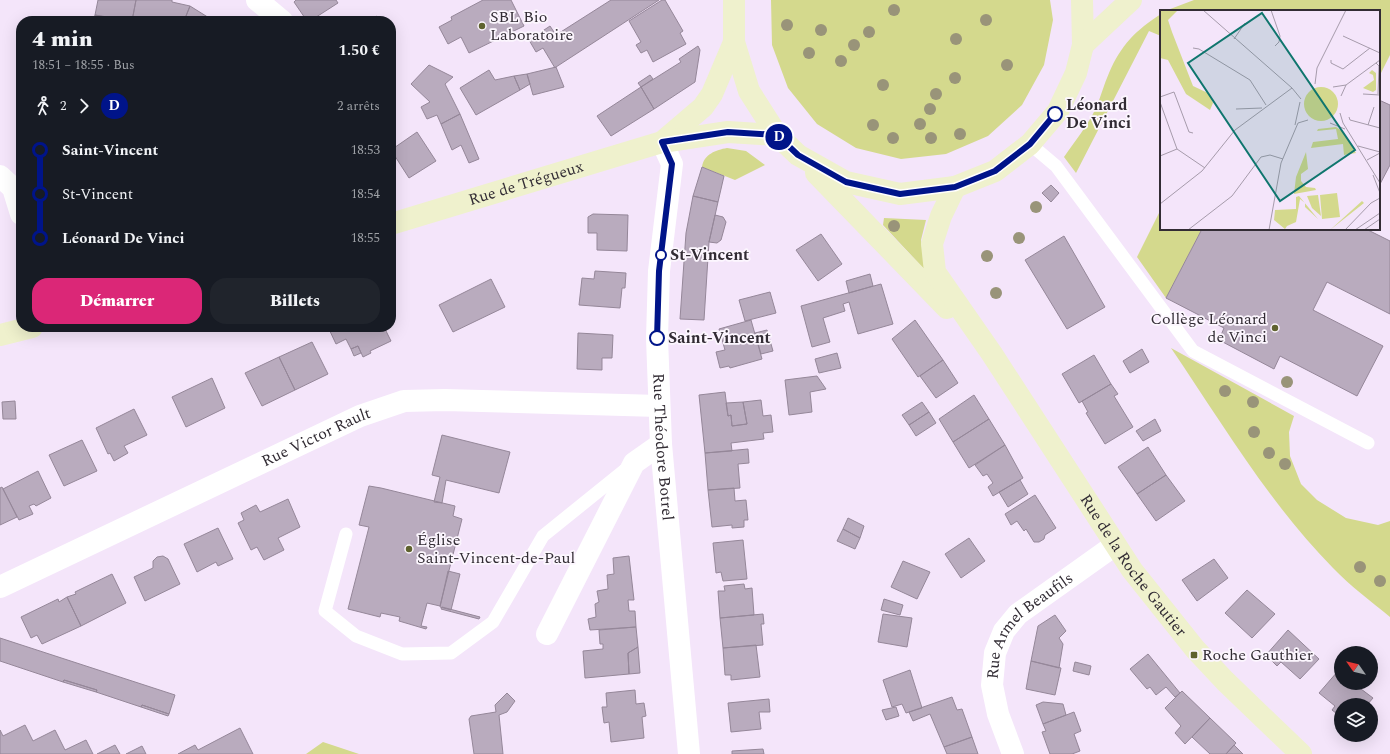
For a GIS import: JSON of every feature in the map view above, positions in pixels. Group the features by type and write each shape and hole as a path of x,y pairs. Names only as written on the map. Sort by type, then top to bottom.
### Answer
{"main road":[{"path":"734,0 734,42 749,91 777,135 992,354"},
{"path":"798,155 846,182 900,194 955,187 995,171 1030,144 1058,111 1076,73 1083,45 1082,0"},
{"path":"1083,45 1131,0"},
{"name":"Rue de Trégueux","path":"662,142 703,107 712,94 734,42"},
{"name":"Rue de Trégueux","path":"396,222 662,142 728,132 777,135"},
{"path":"955,187 941,216 932,244 935,272 992,354"},
{"path":"0,335 16,331"},
{"name":"Rue de la Roche Gautier","path":"992,354 1114,545 1137,576 1195,649 1225,681 1301,754"}],"street":[{"path":"257,0 276,16"},
{"name":"Rue Théodore Botrel","path":"662,142 672,164 659,271 657,338 659,406 661,444 689,754"},
{"path":"0,176 13,188 16,198"},
{"name":"Rue Victor Rault","path":"0,587 360,416 404,401 444,400 659,406"},
{"path":"547,634 634,463 661,444"},
{"name":"Rue Armel Beaufils","path":"1013,754 998,714 992,685 995,653 1004,631 1018,614 1114,545"}],"lane":[{"path":"1030,144 1056,166 1193,351 1368,443"},
{"path":"346,534 325,611 356,636 402,654 451,653 493,622 543,536 634,463"}],"green space":[{"path":"771,0 1050,0 1053,20 1044,65 1022,105 988,136 946,154 901,159 856,148 817,124 788,88 772,45"},
{"path":"1194,0 1390,0 1390,55 1380,75 1380,10 1168,10"},
{"path":"1160,15 1160,36 1149,31 1076,173 1064,157 1093,114 1107,77 1119,54 1130,39 1144,26"},
{"path":"727,148 746,151 765,165 735,180 702,167 705,159 711,153"},
{"path":"1160,211 1160,230 1201,230 1166,298 1137,257"},
{"path":"884,218 926,220 921,240 925,270 883,225"},
{"path":"1171,348 1294,416 1289,432 1290,456 1301,484 1317,500 1346,518 1378,525 1390,521 1390,617 1340,575 1288,517 1247,462"},
{"path":"323,742 359,754 306,754"}],"building":[{"path":"98,0 136,0 133,16 95,15"},
{"path":"136,0 172,0 172,2 190,6 186,16 133,16"},
{"path":"296,0 336,0 338,3 318,16 304,16 294,2"},
{"name":"SBL Bio Laboratoire","path":"483,0 511,0 524,26 469,53 461,37 448,44 439,27 452,20 451,17"},
{"path":"611,0 659,0 555,68 543,48 536,52 529,40 550,26 556,35"},
{"path":"662,0 665,0 683,31 680,33 686,44 653,62 647,50 641,53 636,45 641,42 629,21"},
{"path":"190,6 206,16 186,16"},
{"path":"698,46 700,50 695,82 654,109 641,87 681,62 679,59"},
{"path":"429,65 453,77 445,84 460,114 441,124 437,115 427,119 421,107 430,102 411,84"},
{"path":"556,67 564,87 533,95 527,74"},
{"path":"489,70 495,80 514,76 520,90 476,115 460,88"},
{"path":"527,74 530,84 520,90 514,76"},
{"path":"650,75 653,79 641,87 638,83"},
{"path":"641,87 654,109 611,136 597,116"},
{"path":"1380,100 1390,105 1390,165 1380,184"},
{"path":"460,114 479,159 469,163 461,145 452,150 441,124"},
{"path":"417,132 436,161 409,178 396,158 396,147"},
{"path":"702,167 724,176 718,202 693,196"},
{"path":"1051,185 1059,193 1051,202 1042,193"},
{"path":"693,196 718,202 709,242 704,320 680,319 686,233"},
{"path":"593,214 628,215 627,251 597,250 597,233 588,233 588,217"},
{"path":"715,215 723,217 726,222 721,240 717,243 709,242"},
{"path":"1201,230 1368,230 1390,241 1390,314 1327,282 1313,310 1383,346 1357,396 1280,356 1274,369 1219,340 1224,328 1166,298"},
{"path":"821,234 842,264 818,281 796,250"},
{"path":"1064,236 1105,307 1067,329 1025,260"},
{"path":"595,271 626,273 625,288 622,288 620,308 579,305 582,278 594,279"},
{"path":"870,274 873,286 849,293 846,281"},
{"path":"491,279 505,307 453,332 439,305"},
{"path":"881,284 893,324 858,334 849,302 843,304 845,311 823,318 830,342 812,347 801,306"},
{"path":"770,292 776,313 745,321 739,300"},
{"path":"751,320 762,359 730,368 729,366 720,368 716,352 725,350 719,329"},
{"path":"915,320 943,360 918,377 892,339"},
{"path":"767,330 773,351 761,354 755,333"},
{"path":"330,332 386,332 391,341 370,351 371,353 363,357 358,346 351,349 346,339 336,344"},
{"path":"578,333 613,335 612,358 602,358 602,370 577,369"},
{"path":"312,342 328,374 295,390 279,357"},
{"path":"358,346 361,353 354,356 351,349"},
{"path":"1142,349 1149,362 1130,373 1123,361"},
{"path":"837,353 841,368 819,373 815,359"},
{"path":"1094,355 1111,384 1079,403 1062,374"},
{"path":"279,357 295,390 262,406 245,373"},
{"path":"943,360 958,383 936,398 920,376"},
{"path":"817,376 826,389 810,392 812,412 789,415 785,380"},
{"path":"212,378 225,408 186,427 172,397"},
{"path":"1111,384 1118,394 1114,396 1133,427 1105,444 1086,413 1088,412 1082,401"},
{"path":"725,392 728,416 731,415 732,426 747,424 743,402 761,400 763,416 771,415 773,432 763,433 764,439 731,443 732,451 705,453 699,395"},
{"path":"974,395 989,419 953,442 939,419"},
{"path":"15,401 16,419 3,419 2,402"},
{"path":"743,402 747,424 732,426 731,415 728,416 726,403"},
{"path":"922,402 929,412 909,425 902,415"},
{"path":"134,409 147,435 124,446 128,453 114,461 110,453 108,454 96,428"},
{"path":"929,412 936,423 916,436 909,425"},
{"path":"989,419 1005,445 969,468 953,442"},
{"path":"1155,419 1161,431 1143,441 1136,431"},
{"path":"442,435 510,452 499,493 446,480 442,503 434,502 440,477 432,475"},
{"path":"82,440 97,471 64,486 49,455"},
{"path":"1005,445 1023,478 993,496 988,487 993,483 987,474 983,476 975,465"},
{"path":"1148,447 1166,475 1137,494 1118,467"},
{"path":"748,449 749,463 738,464 740,488 708,490 705,453"},
{"path":"38,471 51,498 36,506 34,504 29,506 33,514 19,520 3,489"},
{"path":"1166,475 1185,501 1156,521 1137,494"},
{"path":"1020,480 1028,494 1008,507 999,492"},
{"name":"Église Saint-Vincent-de-Paul","path":"369,486 455,506 453,516 462,519 440,606 427,603 421,626 427,627 426,629 399,621 400,617 381,613 380,617 348,609 369,527 359,525"},
{"path":"2,487 17,517 0,525 0,488"},
{"path":"734,488 735,501 746,500 748,520 744,520 744,527 732,528 732,525 712,527 708,490"},
{"path":"1035,495 1056,528 1045,535 1044,539 1039,542 1034,542 1026,529 1024,531 1017,521 1011,525 1005,514"},
{"path":"288,499 300,527 278,538 284,550 264,560 257,547 251,550 238,523 244,520 241,513 256,505 260,512"},
{"path":"848,518 864,526 860,538 843,529"},
{"path":"218,528 233,559 218,566 216,562 197,572 184,544"},
{"path":"843,529 860,538 855,549 837,541"},
{"path":"969,538 985,561 961,578 945,554"},
{"path":"743,540 747,579 723,581 721,572 716,573 713,543"},
{"path":"163,556 168,559 180,584 145,601 134,577 153,568 153,561 157,557"},
{"path":"629,556 634,600 628,600 629,611 635,611 636,627 590,630 588,619 596,617 595,604 599,602 597,591 608,589 607,575 614,574 613,558"},
{"path":"1214,559 1228,578 1197,601 1182,580"},
{"path":"903,561 930,572 917,599 891,587"},
{"path":"448,571 460,574 451,610 440,607"},
{"path":"112,574 126,603 81,626 67,597 76,594 75,592"},
{"path":"744,584 745,589 752,588 754,615 720,618 718,591 725,591 724,586"},
{"path":"1247,590 1275,614 1252,638 1225,613"},
{"path":"67,597 81,626 42,644 37,635 31,638 21,617 58,599 59,602"},
{"path":"884,599 903,605 900,615 881,610"},
{"path":"442,607 480,617 479,619 441,609"},
{"path":"763,614 764,624 761,624 763,645 723,648 720,618"},
{"path":"883,614 912,618 907,647 878,642"},
{"path":"1055,615 1066,631 1059,638 1063,644 1059,668 1031,661 1038,626"},
{"path":"636,627 638,647 628,653 629,674 585,678 583,651 603,649 603,644 600,644 599,630"},
{"path":"1288,630 1319,659 1300,679 1281,662 1277,666 1266,655"},
{"path":"0,638 175,695 169,714 142,705 141,707 96,692 97,690 64,680 63,682 0,661"},
{"path":"756,645 760,677 731,680 731,675 725,675 723,648"},
{"path":"638,647 640,673 629,674 628,653"},
{"path":"1148,654 1180,693 1175,697 1166,687 1156,695 1150,687 1147,689 1130,669"},
{"path":"1031,661 1061,668 1055,695 1026,689"},
{"path":"1075,662 1091,666 1089,675 1073,671"},
{"path":"910,670 922,708 906,713 902,704 892,707 883,680"},
{"path":"1334,676 1334,690 1362,690 1373,698 1334,698 1334,705 1319,693"},
{"path":"64,680 97,690 96,692 63,682"},
{"path":"635,690 636,704 644,703 646,716 642,717 644,738 611,742 609,722 604,723 602,707 607,707 606,693"},
{"path":"1182,691 1210,718 1185,744 1175,733 1181,726 1165,708"},
{"path":"507,693 515,701 507,712 499,715 503,754 474,754 469,719 471,716 496,712 495,705"},
{"path":"952,697 957,710 962,709 972,737 944,747 930,714 913,721 909,712"},
{"path":"769,699 770,712 759,712 761,729 731,732 728,703"},
{"path":"1043,702 1063,704 1066,715 1043,724 1036,705"},
{"path":"142,705 169,714 168,716 141,707"},
{"path":"896,707 899,716 886,720 882,710"},
{"path":"1074,712 1081,731 1074,734 1080,751 1072,754 1050,754 1042,732 1046,731 1043,724"},
{"path":"1210,718 1236,743 1226,754 1210,754 1192,737"},
{"path":"25,725 33,741 55,730 65,750 86,740 93,754 0,754 0,730 3,736"},
{"path":"240,728 253,754 178,754 195,745 198,750"},
{"path":"972,737 978,754 947,754 944,747"},
{"path":"115,745 120,754 97,754"},
{"path":"1234,745 1243,754 1226,754"},
{"path":"142,746 146,754 126,754"},
{"path":"763,749 764,754 732,754 732,751"}],"bus line":[{"name":"D","path":"657,338 659,271 672,164 662,142 728,132 777,135 798,155 846,182 900,194 955,187 995,171 1030,144 1055,114"}],"place":[{"name":"SBL Bio Laboratoire","path":"482,26"},
{"name":"Léonard De Vinci","path":"1055,114"},
{"name":"St-Vincent","path":"661,255"},
{"name":"Collège Léonard de Vinci","path":"1275,328"},
{"name":"Saint-Vincent","path":"657,338"},
{"name":"Église Saint-Vincent-de-Paul","path":"409,549"},
{"name":"Roche Gauthier","path":"1194,655"}]}
